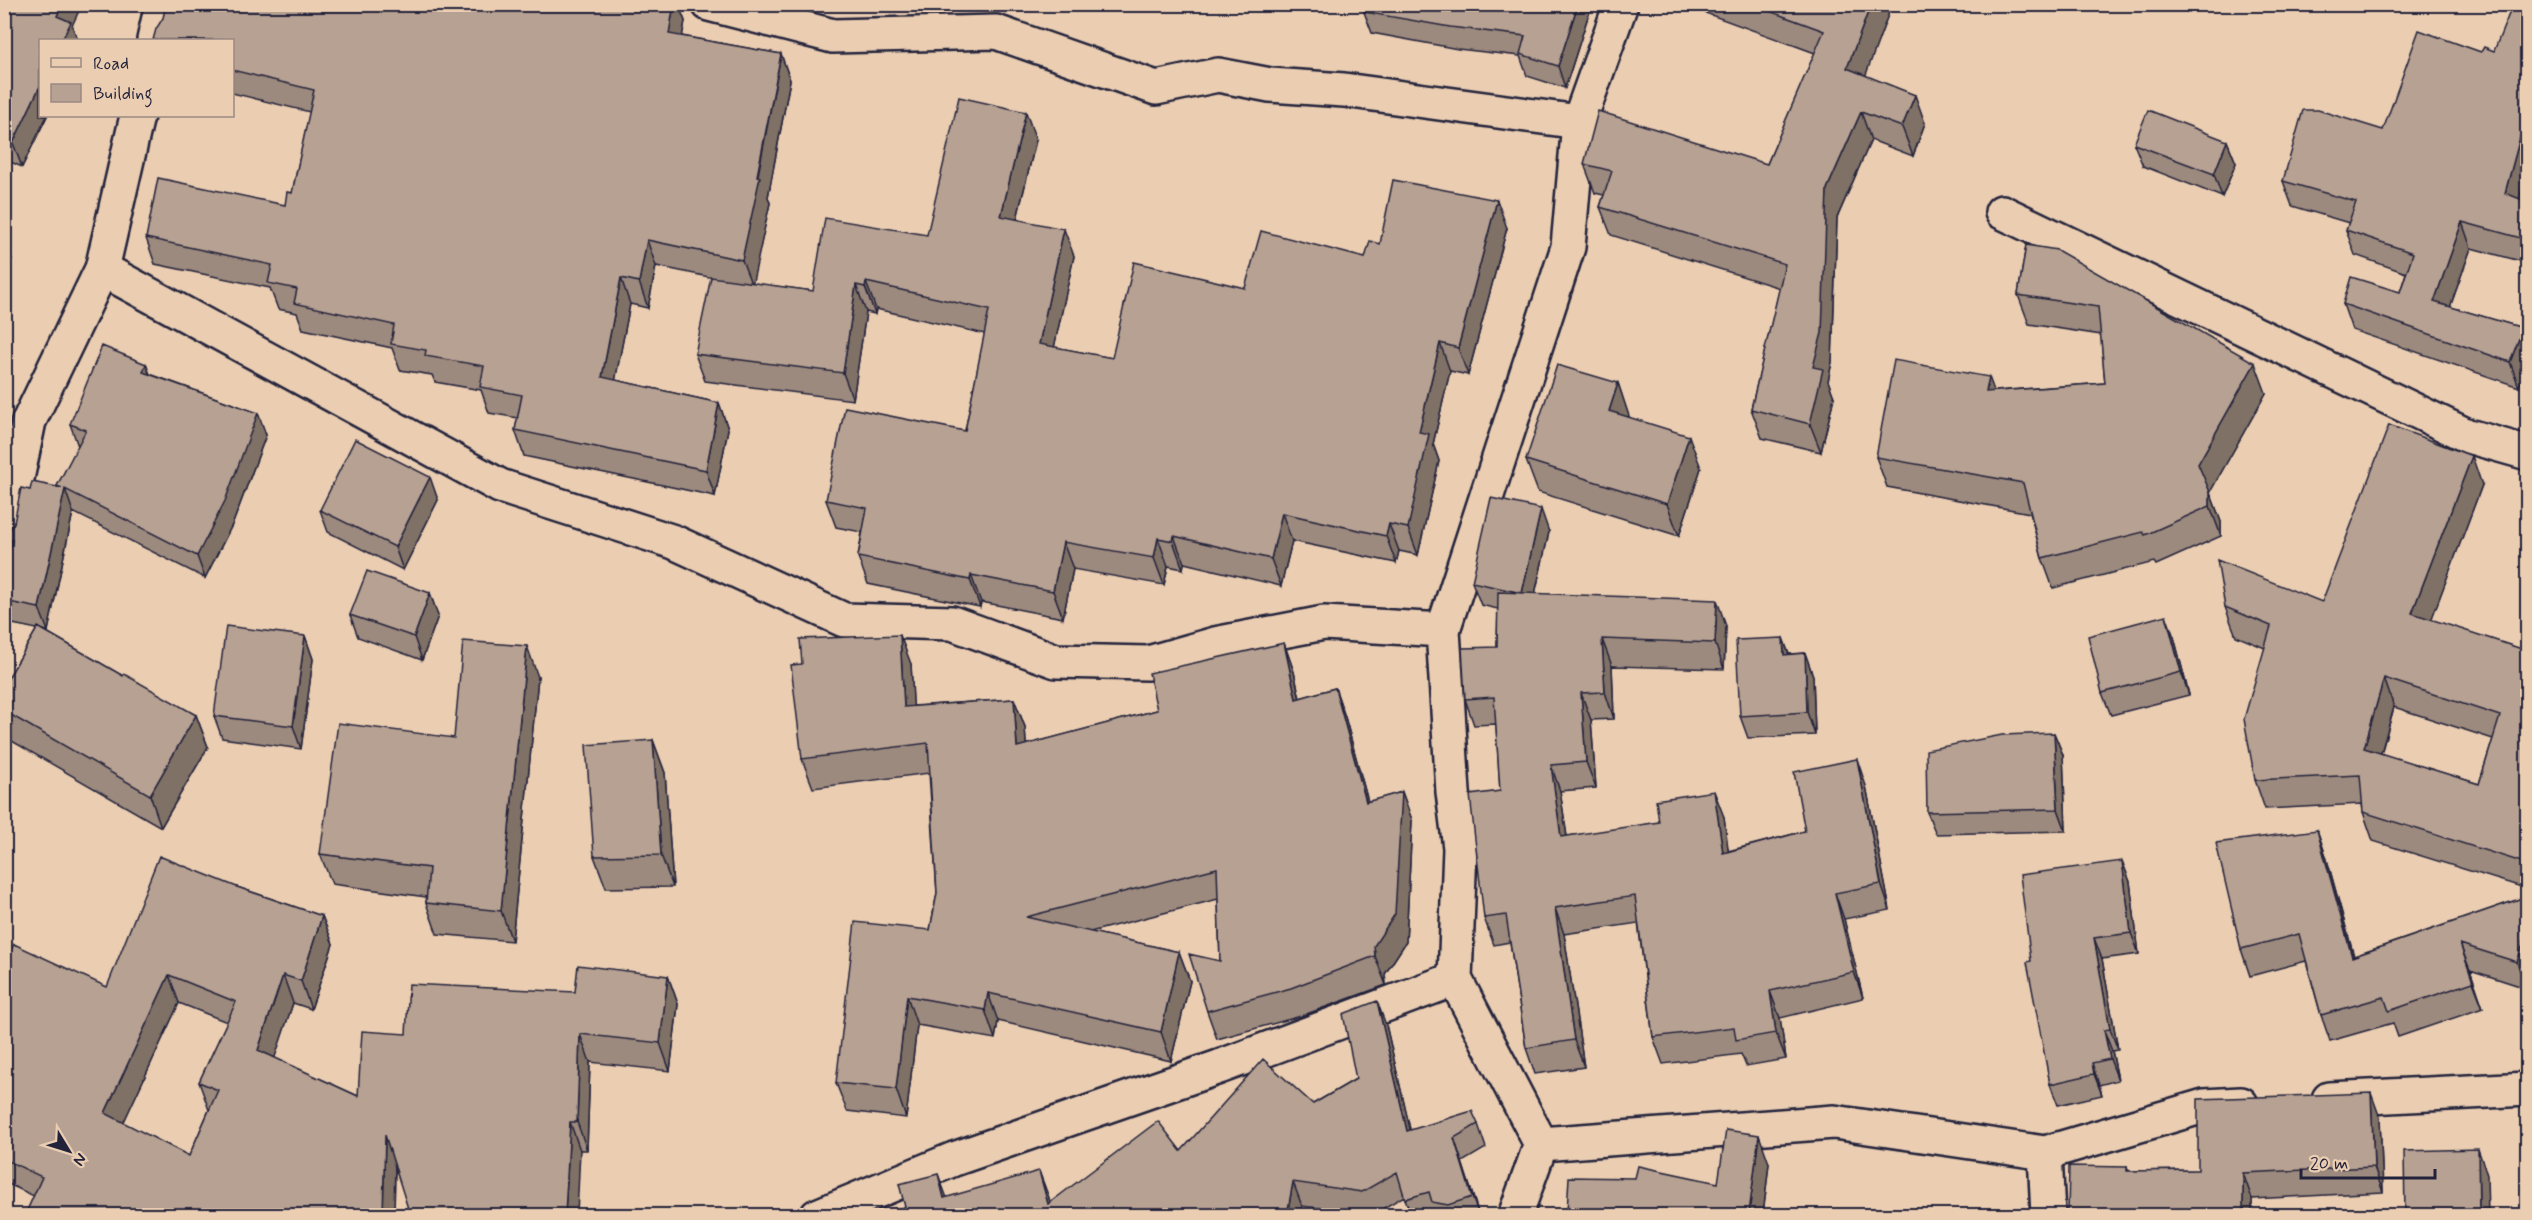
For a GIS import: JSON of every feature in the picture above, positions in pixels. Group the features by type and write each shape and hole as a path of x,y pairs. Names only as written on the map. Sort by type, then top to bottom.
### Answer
{"street":[{"path":"154,39 162,4"},
{"path":"709,4 833,36 996,32 1156,88 1218,75 1269,85 1344,90 1579,122"},
{"path":"1515,1215 1541,1144 1455,979 1460,848 1453,792 1443,630 1568,247 1579,122 1621,4"},
{"path":"4,542 29,421 102,269 137,117"},
{"path":"2002,212 2468,436 2528,453"},
{"path":"102,269 500,486 674,542 844,620 952,623 1056,661 1148,663 1215,644 1324,623 1443,630"},
{"path":"817,1215 954,1159 1219,1067 1455,979"},
{"path":"1541,1144 1834,1122 2045,1153 2204,1106 2528,1089"},
{"path":"2045,1153 2048,1215"}],"building":[{"path":"4,4 62,4 57,16 71,22 62,39 39,39 39,88 13,143 4,138"},
{"path":"166,4 532,4 558,10 559,4 674,4 669,34 781,54 757,176 760,177 742,260 647,240 639,282 621,278 602,377 719,403 706,470 515,430 522,395 480,387 484,366 425,356 426,350 391,344 394,325 294,303 297,289 268,283 272,265 146,238 158,178 285,205 287,192 292,193 314,90 234,70 234,39 153,39 163,18"},
{"path":"1365,4 1578,4 1558,66 1520,54 1525,36 1450,27 1364,12"},
{"path":"1750,4 1871,4 1847,68 1915,95 1902,127 1861,112 1827,189 1822,333 1813,367 1823,369 1810,424 1751,409 1785,264 1600,207 1612,171 1584,164 1598,111 1767,164 1824,31"},
{"path":"2513,4 2528,4 2528,108 2505,193 2528,202 2528,240 2462,222 2434,302 2523,328 2510,362 2343,304 2351,277 2400,292 2413,253 2346,230 2356,202 2283,181 2303,110 2318,110 2383,130 2419,30 2481,52 2484,47 2494,51"},
{"path":"959,97 1026,112 1001,216 1064,229 1039,344 1112,358 1134,262 1245,288 1261,231 1365,258 1370,241 1380,244 1393,180 1497,200 1458,348 1440,343 1419,432 1429,434 1408,528 1389,524 1386,536 1282,513 1271,559 1174,536 1173,541 1158,538 1154,558 1063,542 1053,591 971,575 970,580 858,557 867,508 826,500 845,407 965,431 989,310 866,282 865,287 856,285 843,373 695,354 711,277 813,291 825,218 927,235"},
{"path":"2148,110 2227,141 2214,174 2134,144"},
{"path":"2026,245 2057,250 2255,363 2198,464 2210,492 2210,506 2145,535 2143,532 2042,558 2023,483 1876,457 1894,360 1989,377 1986,392 2105,383 2098,307 2018,295"},
{"path":"102,346 146,364 143,372 258,413 225,501 197,556 65,489 39,608 4,601 4,577 12,540 4,538 4,533 9,531 14,523 21,488 30,490 32,482 62,488 57,486 86,430 70,424"},
{"path":"1557,365 1618,383 1609,411 1689,436 1667,504 1526,460"},
{"path":"2389,425 2472,456 2412,613 2528,651 2528,864 2363,812 2360,775 2255,780 2244,719 2271,626 2225,607 2217,560 2322,602","holes":["2384,678 2500,716 2479,784 2364,748"]},
{"path":"355,439 430,477 395,547 320,510"},
{"path":"1491,498 1541,509 1522,593 1472,582"},
{"path":"367,571 430,593 414,637 350,615"},
{"path":"1498,592 1717,600 1715,643 1602,639 1605,692 1581,693 1586,762 1551,765 1561,837 1659,822 1656,800 1714,791 1723,853 1805,831 1794,772 1857,759 1881,884 1835,893 1854,972 1770,991 1776,1033 1736,1040 1734,1027 1653,1037 1635,896 1555,908 1574,1040 1526,1048 1506,915 1484,918 1470,795 1500,791 1494,697 1465,699 1462,648 1497,647"},
{"path":"2166,615 2181,672 2102,693 2088,636"},
{"path":"226,626 305,636 293,726 214,716"},
{"path":"38,627 196,715 150,795 4,711 4,685"},
{"path":"900,635 904,707 1014,699 1017,747 1157,710 1149,673 1284,643 1296,699 1335,688 1366,802 1402,792 1395,914 1374,946 1375,956 1291,988 1207,1011 1189,954 1220,961 1217,868 1026,917 1179,952 1161,1032 988,993 985,1010 907,996 896,1089 836,1083 855,922 930,930 937,893 928,743 802,759 791,665 802,664 800,639"},
{"path":"1783,638 1784,655 1805,653 1807,712 1740,716 1736,640"},
{"path":"463,641 527,646 501,911 426,903 429,868 320,854 338,723 454,738"},
{"path":"2054,733 2058,809 1927,812 1926,750 2002,735"},
{"path":"653,740 661,855 594,856 586,745"},
{"path":"2317,830 2352,957 2528,896 2528,928 2517,962 2460,944 2473,982 2389,1011 2384,997 2321,1015 2299,934 2241,949 2216,843"},
{"path":"159,856 237,887 322,916 301,981 283,975 258,1050 358,1096 362,1031 406,1034 409,984 575,992 578,965 668,976 660,1043 580,1034 577,1122 570,1122 565,1215 410,1215 385,1135 383,1215 25,1215 42,1177 4,1159 4,964 14,944 107,987","holes":["169,975 236,1002 199,1082 218,1090 189,1156 105,1113"]},
{"path":"2122,861 2131,933 2094,938 2110,1029 2104,1030 2110,1059 2092,1063 2094,1074 2050,1084 2027,962 2031,961 2020,875"},
{"path":"1377,1001 1407,1131 1472,1111 1478,1124 1454,1138 1472,1197 1448,1205 1432,1202 1429,1192 1405,1199 1397,1172 1362,1192 1293,1182 1287,1215 860,1215 905,1207 899,1184 938,1174 944,1198 1039,1171 1048,1204 1158,1121 1181,1151 1263,1059 1313,1104 1356,1079 1343,1014"},
{"path":"2371,1093 2374,1167 2243,1173 2243,1215 2068,1215 2069,1166 2127,1167 2127,1171 2198,1170 2198,1099"},
{"path":"1726,1130 1759,1135 1749,1213 1763,1215 1627,1215 1628,1213 1567,1212 1569,1177 1635,1178 1638,1166 1718,1183"},
{"path":"2478,1149 2479,1215 2405,1215 2404,1151"}]}
